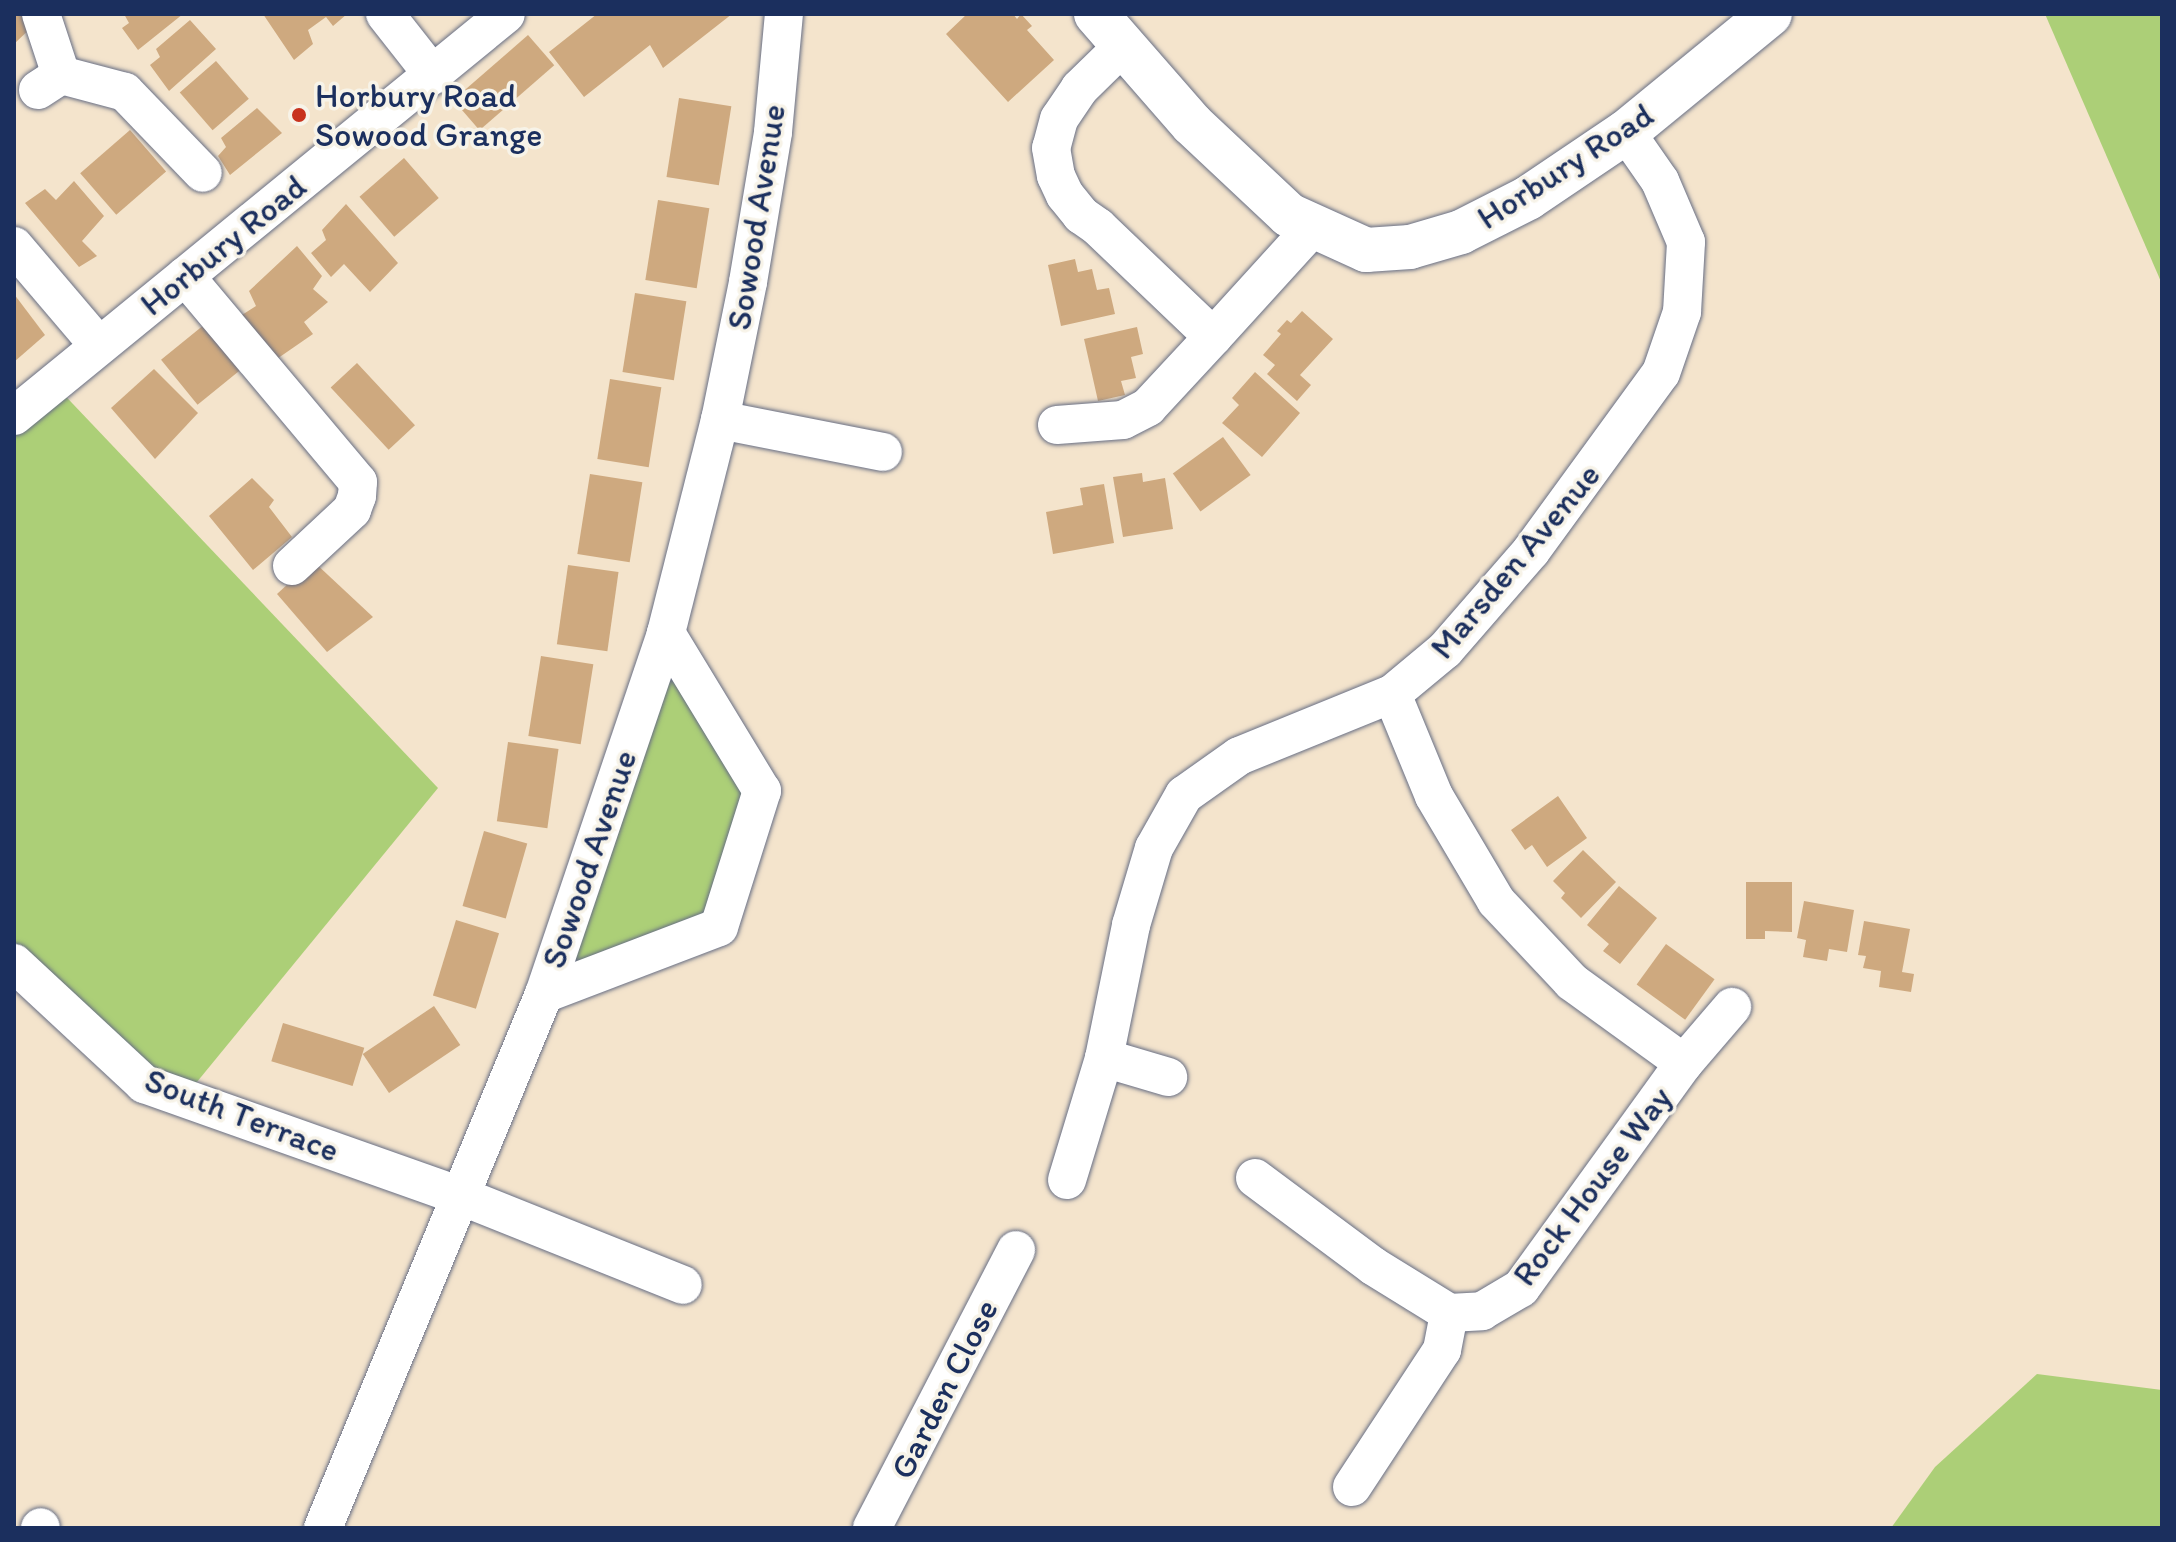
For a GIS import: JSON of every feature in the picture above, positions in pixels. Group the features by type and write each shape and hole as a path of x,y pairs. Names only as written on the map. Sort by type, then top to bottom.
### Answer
{"main road":[{"name":"Horbury Road","path":"1110,30 1192,124 1289,215 1366,250 1410,247 1461,232 1528,198 1626,132 1770,14"}],"street":[{"path":"41,14 50,83 125,92 203,173"},
{"path":"385,14 433,75"},
{"name":"Horbury Road","path":"14,416 506,14"},
{"name":"Sowood Avenue","path":"323,1528 458,1195 544,994 666,633 720,420 748,282 773,132 784,14"},
{"path":"1110,30 1080,88 1059,119 1051,148 1056,176 1065,195 1081,215 1098,227 1213,337"},
{"name":"Marsden Avenue","path":"1067,1180 1104,1058 1131,925 1146,873 1154,848 1184,795 1239,756 1392,694 1445,650 1531,551 1661,373 1682,312 1686,242 1660,181 1626,132"},
{"path":"1057,425 1123,420 1148,407 1314,226"},
{"path":"14,246 99,346"},
{"path":"185,276 358,482 352,510 292,566"},
{"path":"720,420 883,452"},
{"name":"Sowood Avenue","path":"544,994 719,927 762,791 666,633"},
{"name":"Rock House Way","path":"1392,694 1434,796 1496,901 1572,982 1684,1063"},
{"name":"South Terrace","path":"14,963 144,1084 458,1195"},
{"name":"Rock House Way","path":"1449,1313 1482,1311 1521,1288 1684,1063 1732,1007"},
{"path":"1104,1058 1168,1077"},
{"path":"1255,1178 1373,1266 1449,1313 1442,1350 1352,1487"},
{"path":"458,1195 683,1285"},
{"name":"Garden Close","path":"872,1528 1016,1250"}],"green space":[{"path":"2045,14 2162,14 2162,284"},
{"path":"53,383 438,788 183,1099 14,963 14,416"},
{"path":"666,633 762,791 719,927 544,994"},
{"path":"2037,1374 2162,1390 2162,1528 1891,1528 1935,1467"}],"building":[{"path":"14,14 22,14 34,25 14,44"},
{"path":"124,14 183,14 138,50 122,28 129,23"},
{"path":"263,14 347,14 333,26 326,17 308,30 313,44 294,60"},
{"path":"597,14 732,14 663,68 650,45 584,97 549,52"},
{"path":"967,14 1013,14 1017,19 1021,14 1032,26 1027,30 1054,60 1008,102 946,34"},
{"path":"190,20 216,49 169,91 150,65 160,57 156,49"},
{"path":"528,35 554,65 480,130 453,100"},
{"path":"216,61 249,99 213,130 180,92"},
{"path":"679,98 731,106 719,185 666,177"},
{"path":"257,108 282,133 230,175 218,156 226,147 221,138"},
{"path":"130,130 166,172 116,215 80,173"},
{"path":"404,158 439,198 394,237 359,197"},
{"path":"74,181 104,216 82,241 97,256 79,267 25,203 45,189 56,200"},
{"path":"658,200 709,208 697,288 645,280"},
{"path":"346,204 398,263 370,292 344,264 331,277 311,253 326,240 322,230"},
{"path":"297,246 322,276 313,289 328,302 304,322 313,334 271,363 234,320 256,306 249,291"},
{"path":"1075,259 1078,272 1092,269 1097,290 1109,288 1115,314 1061,326 1048,265"},
{"path":"635,293 686,301 674,380 622,372"},
{"path":"14,294 45,335 14,362"},
{"path":"1302,311 1333,339 1300,375 1311,385 1297,401 1267,374 1275,365 1263,355 1281,334 1277,331 1287,320 1291,323"},
{"path":"210,320 247,365 198,405 161,360"},
{"path":"1137,327 1143,354 1131,357 1136,378 1121,381 1125,395 1098,401 1084,339"},
{"path":"357,363 415,425 389,450 331,388"},
{"path":"154,369 198,413 155,459 111,408"},
{"path":"1255,372 1300,413 1262,457 1222,423 1239,405 1232,398"},
{"path":"610,379 661,387 649,467 597,459"},
{"path":"1223,437 1251,475 1200,511 1173,473"},
{"path":"1142,473 1143,482 1165,478 1173,529 1123,537 1113,477"},
{"path":"590,474 642,482 630,562 577,554"},
{"path":"252,478 274,500 269,507 292,537 253,570 209,516"},
{"path":"1104,484 1114,543 1053,554 1046,512 1083,505 1080,488"},
{"path":"313,561 373,617 327,652 277,594"},
{"path":"568,565 619,572 607,651 557,644"},
{"path":"541,656 593,664 581,744 528,736"},
{"path":"508,742 559,749 547,828 497,821"},
{"path":"1558,796 1587,838 1547,867 1532,845 1525,850 1511,830"},
{"path":"484,831 527,843 506,918 463,906"},
{"path":"1583,850 1616,882 1581,918 1561,898 1565,893 1553,881"},
{"path":"1746,882 1792,882 1792,932 1765,931 1765,939 1746,939"},
{"path":"1619,886 1657,918 1620,964 1603,951 1609,944 1587,925"},
{"path":"1804,901 1854,910 1847,952 1829,949 1827,961 1803,957 1806,940 1797,938"},
{"path":"456,920 499,933 476,1009 433,996"},
{"path":"1864,921 1910,929 1902,972 1914,974 1911,992 1879,987 1881,971 1863,968 1866,956 1858,955"},
{"path":"1666,944 1715,979 1685,1020 1637,984"},
{"path":"434,1006 460,1045 389,1093 363,1054"},
{"path":"283,1023 364,1048 353,1086 271,1061"}],"place":[{"name":"Horbury Road Sowood Grange","path":"299,115"}]}
